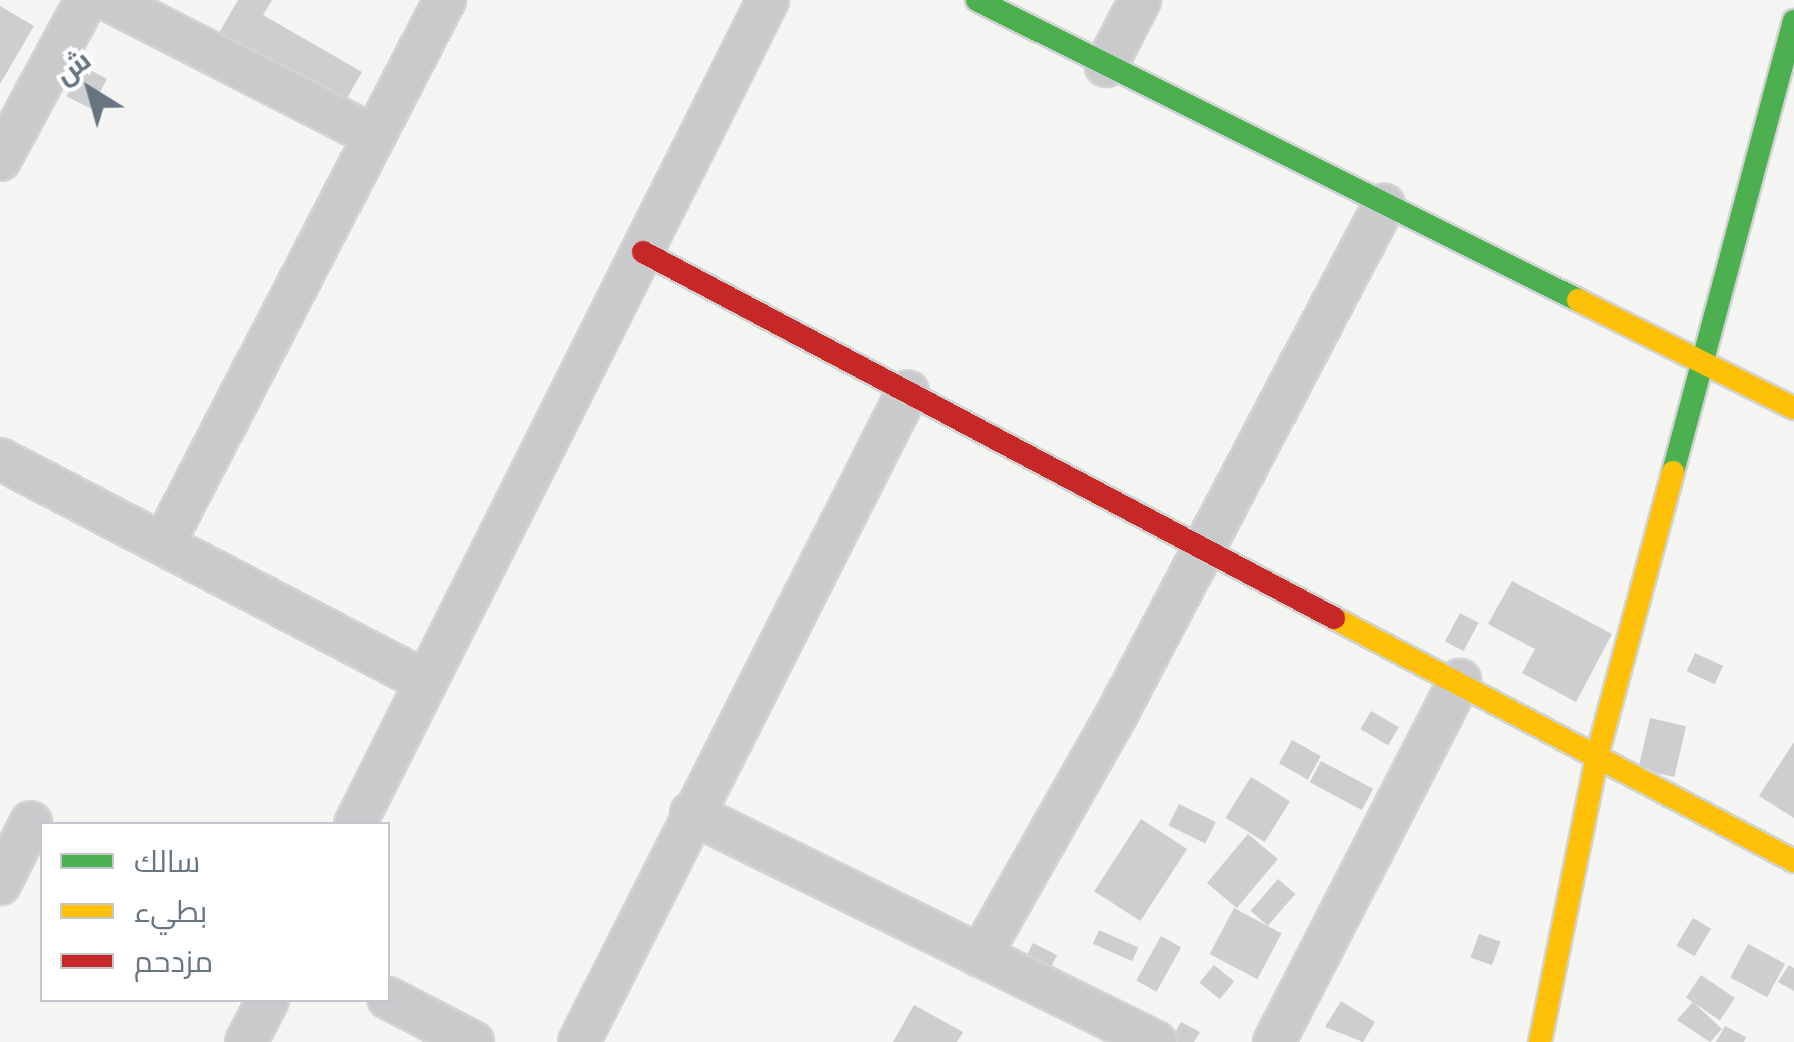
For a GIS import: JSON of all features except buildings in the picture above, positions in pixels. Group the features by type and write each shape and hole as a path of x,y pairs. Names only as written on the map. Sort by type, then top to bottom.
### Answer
{"street":[{"path":"0,160 86,0"},
{"path":"108,0 374,136"},
{"path":"165,541 445,0"},
{"path":"356,822 768,0"},
{"path":"976,0 1794,408"},
{"path":"1106,66 1140,0"},
{"path":"1540,1042 1598,756 1700,361 1786,78 1794,21"},
{"path":"980,956 1204,550 1384,204"},
{"path":"642,252 1204,550 1460,680 1794,860"},
{"path":"579,1042 908,392"},
{"path":"0,460 165,541 425,681"},
{"path":"1274,1042 1460,680"},
{"path":"692,813 1156,1042"},
{"path":"0,884 24,819"},
{"path":"390,999 473,1042"},
{"path":"246,1042 267,1002"}],"traffic: fast":[{"path":"977,0 1578,300"},
{"path":"1673,472 1794,21"}],"traffic: slow":[{"path":"1578,300 1794,408"},
{"path":"1540,1042 1597,756 1673,472"},
{"path":"1334,618 1794,861"}],"traffic: jam":[{"path":"643,252 1334,618"}]}
